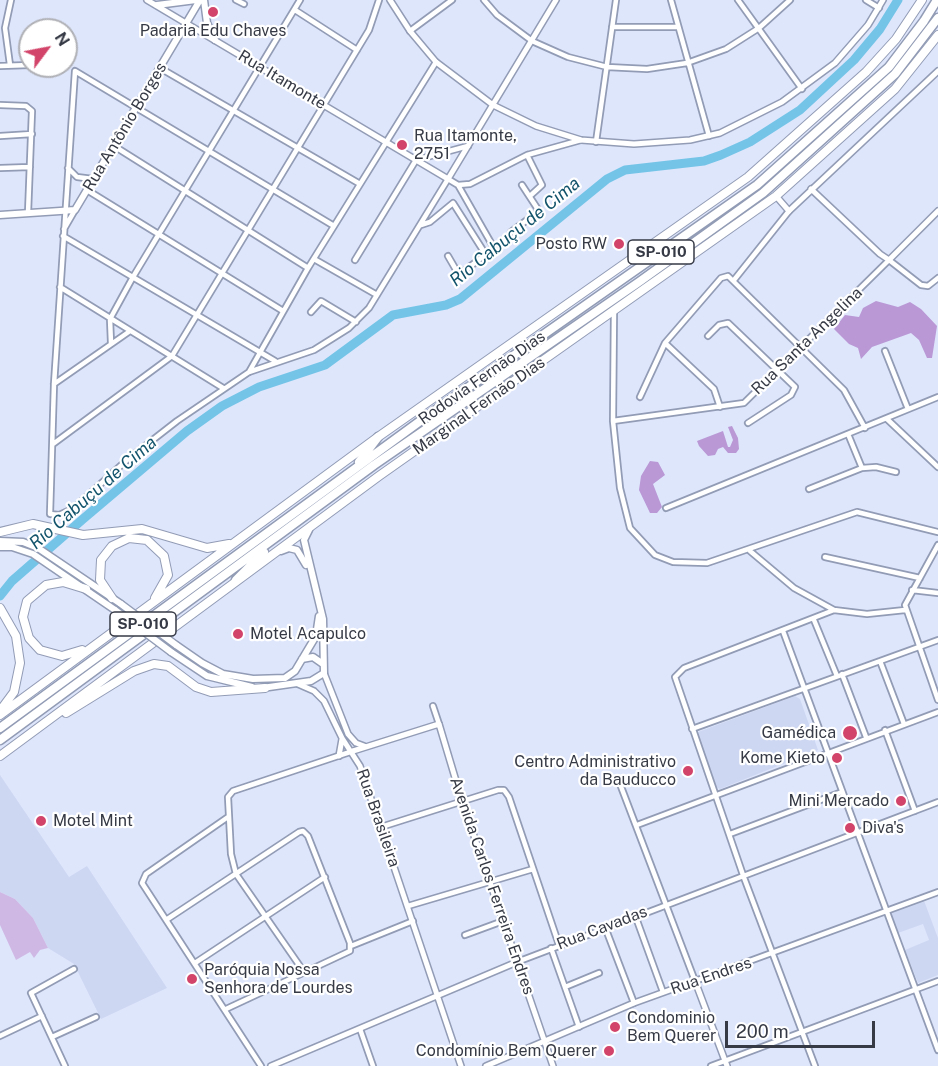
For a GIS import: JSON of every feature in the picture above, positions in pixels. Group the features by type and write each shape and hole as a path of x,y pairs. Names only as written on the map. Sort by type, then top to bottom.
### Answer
{"highway":[{"name":"Marginal Fernão Dias","path":"0,713 98,644 378,437 754,172 872,66 896,39 922,0"},
{"name":"Rodovia Fernão Dias","path":"0,728 354,470 774,171 889,67 937,0"},
{"name":"Rodovia Fernão Dias","path":"0,740 374,465 639,282 763,193 895,74 938,18"},
{"name":"Marginal Fernão Dias","path":"0,756 314,523 776,196 895,90 938,35"},
{"path":"354,470 378,437"},
{"path":"0,532 27,524 83,535 142,529 207,548 221,547 236,542"},
{"path":"236,580 284,532"},
{"path":"112,598 100,580 101,560 116,543 129,538 139,539 156,546 167,562 165,582 149,606"},
{"path":"86,589 63,582 38,589 27,601 24,624 29,638 47,653 66,656 98,644"},
{"path":"0,713 14,692 20,663 16,636 2,611"},
{"path":"51,719 57,718 143,666 154,664 168,666 196,687 211,692 265,688"}],"main road":[{"path":"157,6 200,0 215,40"},
{"name":"Rua Antônio Borges","path":"75,210 200,0"},
{"path":"1,214 75,210"},
{"name":"Rua Brasileira","path":"314,523 304,540 324,626 324,672"},
{"path":"0,541 23,542 56,558 207,667 240,678 285,678 292,674 316,636 319,624 305,561 299,552 291,548 270,556"},
{"path":"0,547 21,549 50,563 171,652 207,675 222,681 265,688 317,679 324,672"},
{"path":"302,659 313,657 323,664"}],"street":[{"path":"10,65 3,16 11,0"},
{"name":"Rua Itamonte","path":"147,0 448,179"},
{"path":"236,0 244,4"},
{"path":"111,344 110,319 133,277 300,0"},
{"path":"52,445 172,356 369,30 379,0"},
{"path":"390,0 410,31 436,62 493,105 536,126 581,140 656,144 709,136 737,127 802,89 845,52 883,0"},
{"path":"410,31 452,0"},
{"path":"484,0 497,15 532,41 568,57 607,67 647,69 687,63 726,49 759,28 790,0"},
{"path":"334,226 137,106 75,71 54,384 50,514 54,516 70,510 127,460 223,388 249,372 322,346 356,322 377,295 556,0"},
{"path":"596,142 616,0"},
{"path":"671,0 709,136"},
{"path":"738,0 802,89"},
{"path":"866,0 879,8"},
{"path":"295,10 357,50"},
{"path":"612,27 677,27"},
{"path":"249,372 308,268 436,62"},
{"path":"0,66 18,65"},
{"path":"160,68 360,184"},
{"path":"733,279 789,211 938,71"},
{"path":"0,105 29,107 32,111 28,213"},
{"path":"0,136 32,134"},
{"path":"448,179 458,185 470,184 527,155 581,140"},
{"path":"114,146 308,268"},
{"path":"355,260 416,160 468,146"},
{"path":"527,155 542,185 531,195"},
{"path":"0,168 30,166"},
{"path":"68,168 77,177 93,179"},
{"path":"448,256 459,275 486,255 494,246 464,199 458,185"},
{"path":"511,232 539,212 531,195 522,185"},
{"path":"811,189 880,254 921,285 928,286 938,278"},
{"path":"87,190 283,311"},
{"path":"776,196 789,211"},
{"path":"420,225 430,222 453,203 486,255"},
{"name":"Rua Antônio Borges","path":"63,233 75,210"},
{"name":"Rua Santa Angelina","path":"614,421 744,403 938,211"},
{"path":"63,233 276,362"},
{"path":"314,259 377,295"},
{"path":"640,397 665,343 721,278 728,276 844,390 865,428"},
{"path":"60,287 223,388"},
{"path":"311,312 321,301 356,322"},
{"path":"614,310 612,328 614,421 620,488 630,528 655,555 672,562 707,563 857,512 938,532"},
{"path":"601,320 612,328"},
{"path":"708,336 719,325 728,323 795,387 795,392 748,423"},
{"path":"54,384 130,331"},
{"path":"665,343 714,390 720,407"},
{"path":"885,351 908,409"},
{"path":"666,508 938,397"},
{"path":"886,419 938,467"},
{"path":"848,434 862,468"},
{"path":"809,489 862,468 876,467 896,471"},
{"path":"938,545 912,590 905,610 938,700"},
{"path":"750,550 794,588 834,610 867,614 905,610"},
{"path":"825,557 920,578"},
{"path":"912,590 938,593"},
{"path":"815,1066 743,875 675,679 681,670 814,620 834,610"},
{"path":"814,620 866,737"},
{"path":"783,631 938,1050"},
{"path":"692,729 938,640"},
{"path":"880,661 904,724"},
{"name":"Rua Brasileira","path":"324,672 348,734 356,743 365,746"},
{"name":"Rua Brasileira","path":"298,684 321,696 329,707 342,738 353,751 381,827 461,1066"},
{"name":"Avenida Carlos Ferreira Endres","path":"434,706 462,801 553,1066"},
{"path":"637,825 826,752 938,712"},
{"path":"304,972 236,874 228,817 228,797 231,791 439,724"},
{"path":"885,730 915,811"},
{"path":"339,756 342,738"},
{"path":"620,784 726,1063"},
{"path":"381,827 504,790 509,797 559,945"},
{"path":"730,834 842,792"},
{"name":"Rua Cavadas","path":"271,1066 286,1063 437,995 551,948 938,802"},
{"path":"228,817 146,874 142,883 261,1066"},
{"path":"166,920 298,832 303,831 308,836 351,946 348,953 226,1009"},
{"path":"408,906 533,869"},
{"path":"195,963 325,877"},
{"name":"Rua Endres","path":"486,1066 634,1003 938,892"},
{"path":"635,915 663,992"},
{"path":"351,946 413,921"},
{"path":"465,935 503,921"},
{"path":"605,927 634,1003"},
{"path":"551,948 579,1027"},
{"path":"63,1065 31,993 74,969"},
{"path":"565,987 599,973"},
{"path":"711,1066 726,1063 802,1031 938,981"},
{"path":"0,1036 42,1016"},
{"path":"52,1037 96,1017"},
{"path":"360,1029 373,1066"}],"shaded area":[{"path":"876,301 898,307 910,302 921,309 937,326 932,358 927,358 919,340 911,333 872,347 861,359 858,348 849,344 834,329 845,315 859,317 863,308"},
{"path":"732,426 738,438 739,449 736,453 728,453 723,447 718,449 715,455 708,456 699,446 697,441 723,431 728,447 730,447 733,440 728,427"},
{"path":"650,461 658,462 665,475 653,484 662,507 657,513 650,513 639,490 641,476"},
{"path":"795,696 800,699 818,750 720,789 716,787 697,736 698,732"},
{"path":"0,775 69,877 87,866 167,988 101,1019 74,964 48,948 33,918 15,899 0,892"},
{"path":"0,892 15,899 33,918 48,948 40,950 34,958 30,952 16,960 0,925"},
{"path":"923,898 938,938 938,975 918,983 905,950 929,940 923,924 898,933 890,911"}],"waterway":[{"name":"Rio Cabuçu de Cima","path":"0,596 12,581 83,519 187,431 222,406 259,387 325,365 393,315 446,305 460,299 607,179 625,170 704,161 721,155 750,142 800,110 854,60 880,29 898,0"}],"place":[{"name":"Padaria Edu Chaves","path":"213,12"},
{"name":"Rua Itamonte, 2751","path":"402,145"},
{"name":"Posto RW","path":"619,244"},
{"name":"Motel Acapulco","path":"238,634"},
{"name":"Gamédica","path":"850,733"},
{"name":"Kome Kieto","path":"837,758"},
{"name":"Centro Administrativo da Bauducco","path":"688,771"},
{"name":"Mini Mercado","path":"901,801"},
{"name":"Motel Mint","path":"41,821"},
{"name":"Diva's","path":"850,828"},
{"name":"Paróquia Nossa Senhora de Lourdes","path":"192,979"},
{"name":"Condominio Bem Querer","path":"615,1027"},
{"name":"Condomínio Bem Querer","path":"609,1051"}]}
